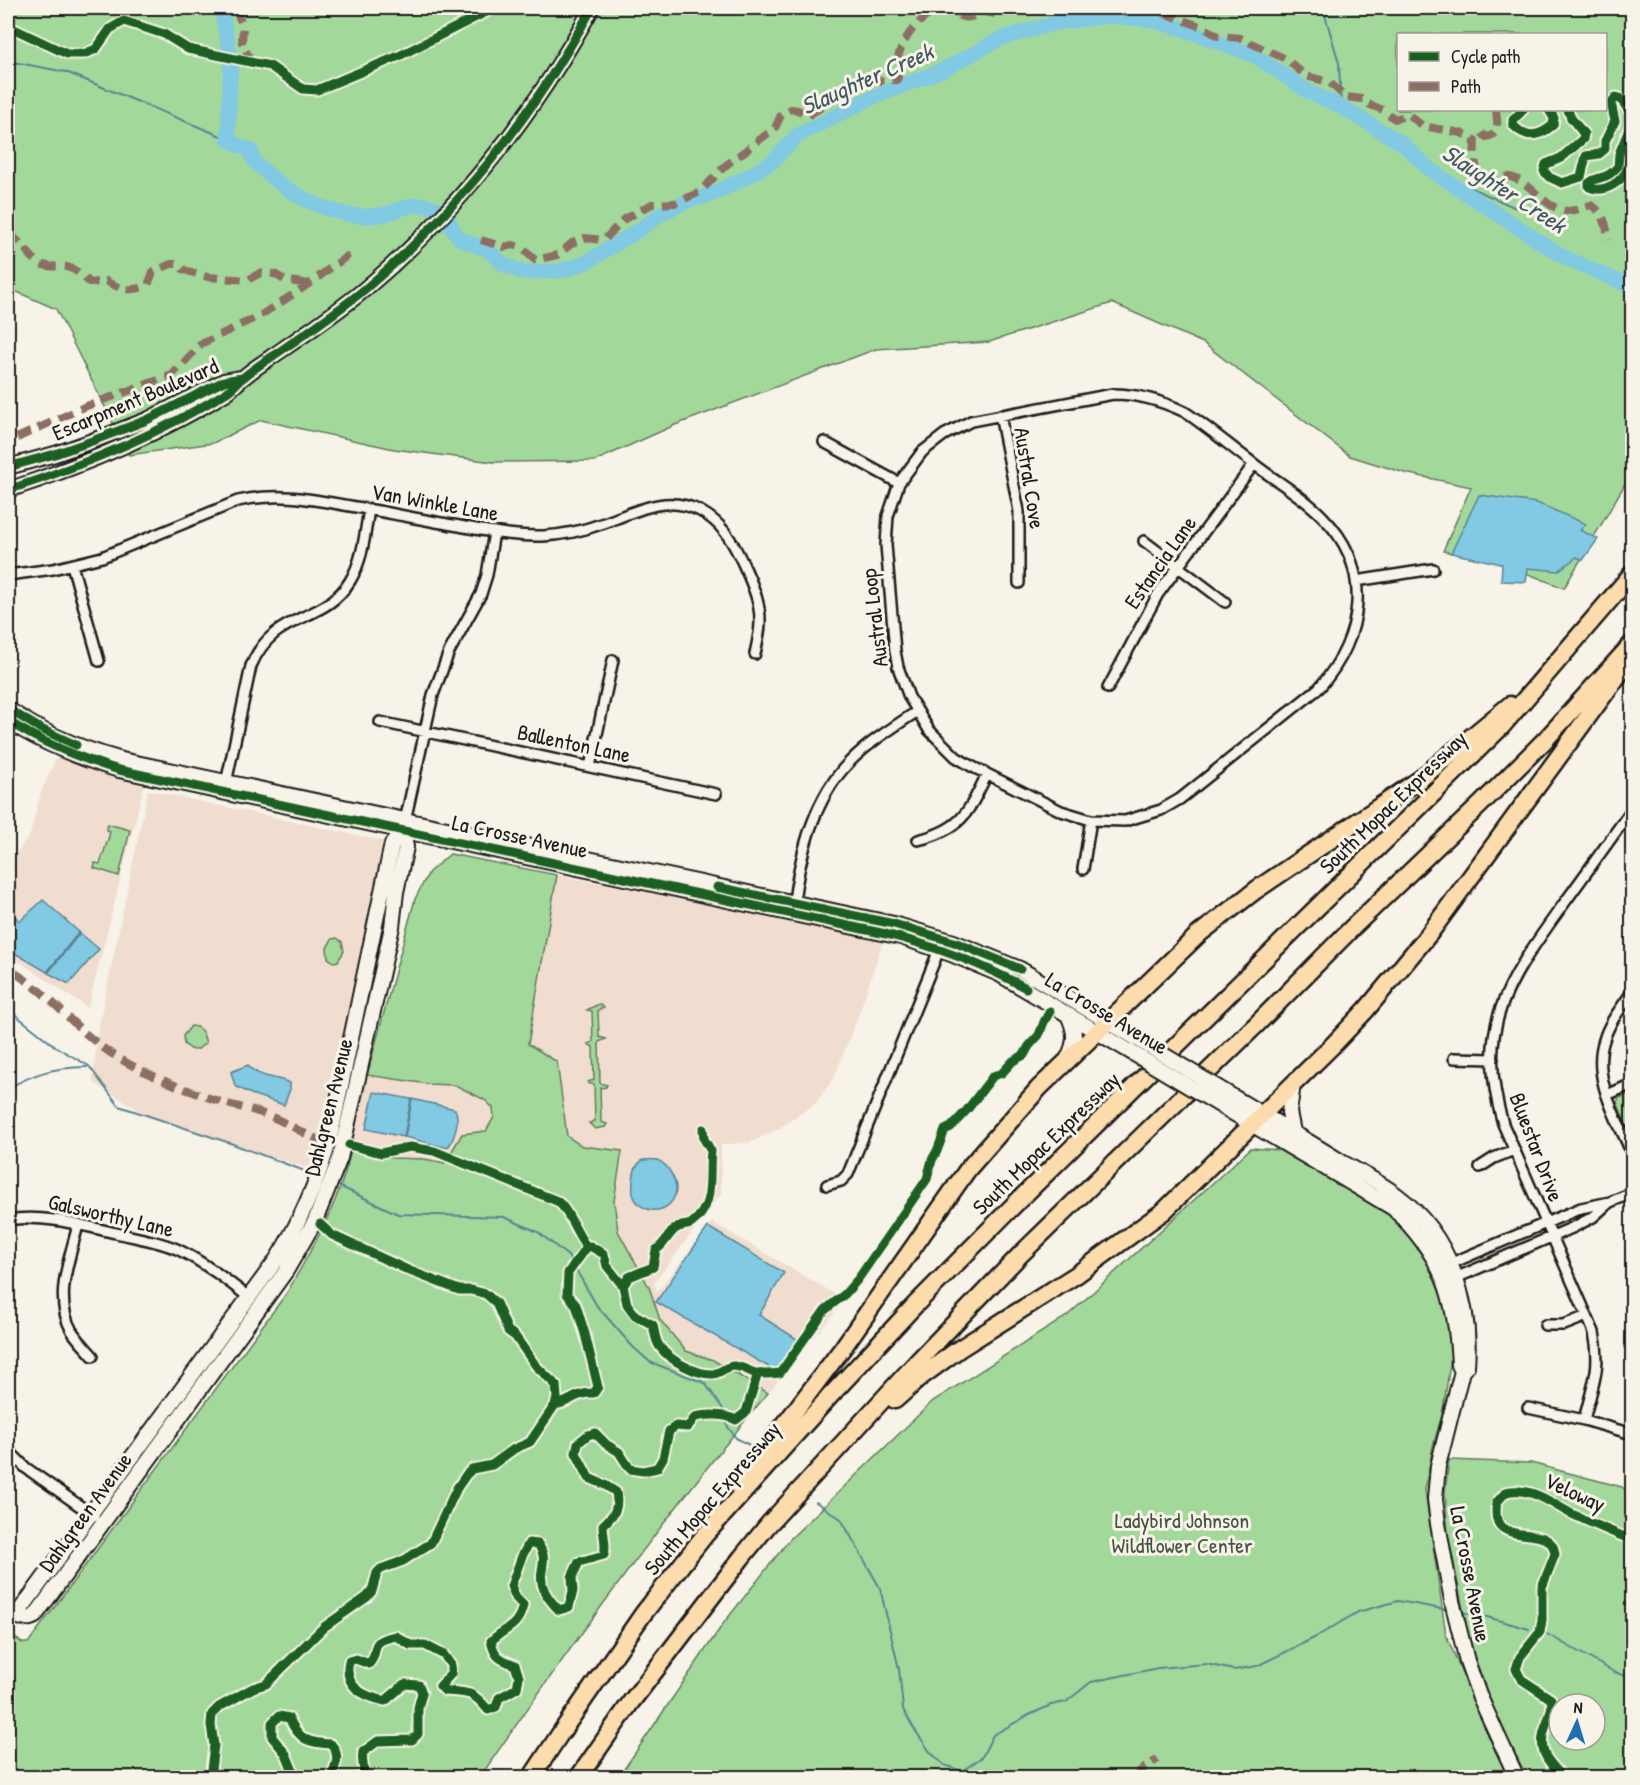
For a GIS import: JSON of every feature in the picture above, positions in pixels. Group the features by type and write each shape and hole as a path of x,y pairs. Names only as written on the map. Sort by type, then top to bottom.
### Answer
{"highway":[{"name":"South Mopac Expressway","path":"531,1778 637,1623 704,1536 915,1305 1018,1201 1442,788 1502,726 1632,574"},
{"path":"578,1778 707,1600 768,1525 918,1361 1020,1255 1547,738 1632,644"},
{"path":"842,1445 922,1376 959,1349 1076,1275 1164,1211 1293,1084 1366,1010 1429,934 1632,656"},
{"path":"704,1536 736,1488 842,1349 968,1169 1039,1088 1199,934 1256,890 1419,780 1550,671"}],"street":[{"name":"Escarpment Boulevard","path":"8,489 57,474 130,442 229,391 242,378 315,327 365,288 416,242 485,168 530,109 592,8"},
{"name":"Escarpment Boulevard","path":"8,467 92,441 147,420 224,381 242,378"},
{"name":"Austral Loop","path":"1113,394 1141,397 1171,405 1185,412 1313,507 1334,529 1350,556 1356,581 1357,605 1351,638 1335,670 1319,688 1170,806 1125,820 1091,820 1061,812 956,757 929,730 916,712 898,667 886,545 888,516 899,483 922,452 944,435 971,421 1000,415 1113,394"},
{"name":"Austral Cove","path":"1000,415 1019,511 1018,583"},
{"path":"824,442 899,483"},
{"name":"Estancia Lane","path":"1108,688 1152,602 1254,464"},
{"name":"Van Winkle Lane","path":"8,575 72,565 112,553 238,501 273,495 298,497 494,532 530,536 568,533 602,524 657,504 682,504 699,510 714,520 725,532 755,594 760,621 755,654"},
{"path":"225,788 251,666 258,650 274,632 321,609 346,588 359,561 369,509"},
{"name":"Dahlgreen Avenue","path":"404,826 392,844 330,1138 320,1173 302,1215 284,1248 91,1514 12,1613 24,1619 35,1616 260,1306 304,1242 322,1207 338,1165 392,927 396,892 406,848 404,826 433,695 444,665 481,594 487,575 494,532"},
{"path":"1144,541 1225,602"},
{"path":"72,565 99,661"},
{"path":"1356,581 1433,570"},
{"path":"590,767 613,660"},
{"name":"La Crosse Avenue","path":"8,709 50,739"},
{"path":"793,908 808,837 830,788 844,769 862,751 916,712"},
{"name":"La Crosse Avenue","path":"8,721 119,770 225,788 793,908 894,924 954,942 1020,969 1223,1107 1293,1132 1400,1197 1438,1240 1451,1280 1459,1365 1462,1371 1435,1484 1438,1524 1457,1626 1479,1695 1517,1778"},
{"name":"Ballenton Lane","path":"380,722 717,794"},
{"path":"918,840 943,832 962,818 987,774"},
{"name":"Bluestar Drive","path":"1584,1420 1598,1362 1594,1332 1514,1150 1497,1102 1493,1059 1499,1013 1518,970 1632,809"},
{"path":"1083,869 1091,820"},
{"name":"La Crosse Avenue","path":"793,908 939,950 1006,977 1068,1015 1104,1027"},
{"path":"827,1185 836,1183 848,1173 939,950"},
{"path":"1632,992 1611,1023 1603,1041 1600,1062 1607,1095 1632,1154"},
{"path":"1064,1066 1074,1045 1074,1026 1068,1015"},
{"name":"La Crosse Avenue","path":"1135,1046 1230,1095 1257,1119 1393,1208 1446,1266"},
{"path":"1454,1058 1493,1059"},
{"path":"1293,1084 1289,1112 1293,1132"},
{"path":"1607,1095 1632,1084"},
{"path":"1480,1167 1514,1150"},
{"path":"1446,1266 1593,1204 1610,1202 1632,1193"},
{"path":"1451,1280 1593,1217 1610,1202"},
{"name":"Galsworthy Lane","path":"8,1220 43,1218 155,1242 176,1249 207,1267 260,1306"},
{"path":"78,1225 64,1284 63,1303 72,1331 93,1356"},
{"path":"1545,1325 1564,1325 1587,1316"},
{"path":"1528,1408 1584,1420 1632,1434"},
{"path":"8,1450 26,1468 103,1522"}],"shaded area":[{"path":"57,757 144,785 88,1008 8,954 8,865 30,835 41,792"},
{"path":"148,790 388,842 325,1140 310,1173 304,1167 151,1118 93,1082 97,1035"},
{"path":"557,875 883,941 859,1014 834,1078 816,1103 778,1129 751,1142 721,1145 721,1194 654,1283 657,1292 712,1222 845,1300 738,1429 345,1175 367,1075 428,1084 521,1085"}],"green space":[{"path":"8,8 1632,8 1632,472 1564,588 1503,564 1443,551 1471,487 1405,473 1350,456 1203,343 1112,303 989,342 876,349 675,425 595,461 493,462 394,449 261,420 213,443 129,455 56,309 8,288"},
{"path":"108,824 130,830 119,876 94,868 95,863 100,864 109,836 110,831 106,830"},
{"path":"450,854 557,875 528,1044 557,1062 567,1136 582,1146 622,1151 614,1201 618,1231 649,1287 660,1320 686,1351 713,1360 768,1393 692,1486 620,1582 480,1777 8,1777 8,1632 22,1643 28,1643 286,1294 332,1207 351,1150 392,1158 424,1159 445,1163 462,1134 486,1131 494,1117 493,1108 485,1100 455,1085 428,1084 367,1075 415,899 429,872"},
{"path":"337,938 342,942 344,951 338,961 334,962 328,958 327,948 332,939"},
{"path":"599,1004 604,1008 598,1010 599,1037 606,1039 599,1042 600,1083 607,1085 600,1088 601,1122 607,1124 605,1127 595,1129 589,1123 595,1121 594,1084 588,1082 594,1080 593,1047 588,1044 593,1042 592,1011 587,1010"},
{"path":"191,1026 200,1029 205,1039 206,1043 198,1049 192,1050 184,1044 183,1036"},
{"path":"1632,1093 1632,1139 1617,1102 1619,1098"},
{"name":"Ladybird Johnson Wildflower Center","path":"1251,1148 1279,1150 1397,1219 1428,1263 1444,1303 1453,1346 1442,1415 1433,1446 1425,1490 1446,1635 1508,1777 618,1778 723,1624 790,1539 933,1401 1067,1316"},
{"path":"1449,1460 1531,1463 1622,1487 1632,1495 1632,1777 1527,1777 1498,1720 1470,1645 1448,1534 1445,1492"}],"water":[{"path":"1479,495 1537,503 1586,524 1580,530 1598,539 1583,560 1577,557 1558,571 1528,568 1526,582 1501,581 1502,564 1451,553"},
{"path":"43,900 79,932 47,972 8,949 10,912 20,921"},
{"path":"80,933 99,949 69,984 48,973"},
{"path":"248,1065 256,1072 290,1083 284,1105 235,1086 231,1072"},
{"path":"374,1092 411,1099 404,1137 366,1129"},
{"path":"412,1099 455,1109 456,1128 449,1146 444,1147 405,1137"},
{"path":"643,1160 661,1162 669,1170 674,1180 675,1195 666,1207 647,1209 636,1201 633,1194 634,1171"},
{"path":"708,1227 784,1273 759,1315 800,1341 779,1373 656,1302"}],"waterway":[{"name":"Slaughter Creek","path":"221,8 231,59 228,139 251,150 253,159 262,169 283,186 306,200 345,214 371,216 383,215 414,205 433,207 446,213 452,228 460,239 488,250 503,264 522,272 559,271 585,263 662,213 690,200 711,195 754,173 772,162 798,135 869,99 945,69 1000,39 1055,23 1110,16 1152,20 1189,31 1255,56 1309,92 1341,107 1403,144 1429,169 1548,247 1568,259 1632,287"},
{"path":"1323,8 1339,63 1341,107"},
{"path":"8,61 66,72 228,139"},
{"path":"1459,189 1465,185 1516,208 1544,216 1556,223"},
{"path":"8,1009 56,1047 89,1066 119,1106 230,1143 310,1173"},
{"path":"8,1088 46,1072 87,1067"},
{"path":"339,1186 398,1214 504,1217 538,1232 568,1256 597,1306 633,1347 650,1362 705,1383 723,1409 728,1427 736,1438 753,1447"},
{"path":"816,1502 841,1519 880,1588 899,1669 903,1709 930,1752 944,1765 962,1771 982,1757 993,1735 1051,1705 1066,1702 1091,1682 1158,1668 1206,1664 1234,1670 1257,1666 1314,1638 1358,1612 1398,1601 1448,1610"},
{"path":"1460,1612 1529,1629"},
{"path":"1547,1634 1614,1672 1632,1678"}],"marked path":[{"path":"234,8 243,25 242,43 249,57 249,63"},
{"path":"481,240 504,247 513,245 522,248 535,260 558,255 572,243 585,238 604,240 623,220 652,204 675,203 700,192 725,166 775,128 781,115 791,109 798,110 807,116 859,85 872,81 897,80 897,62 902,46 912,30 931,13 945,9 967,18 982,11 998,15 1019,8"},
{"path":"1118,8 1152,9 1205,28 1218,36 1240,38 1286,59 1306,76 1329,82 1345,97 1363,99 1395,119 1409,115 1423,126 1461,133 1475,140 1477,170 1487,184 1510,177 1525,184 1545,201 1560,209 1571,211 1591,205 1602,216 1609,240"},
{"path":"1482,133 1486,137 1491,136 1496,130 1496,111"},
{"path":"8,234 42,265 70,268 90,283 106,281 121,288 137,289 148,285 153,272 171,264 178,264 184,270 208,277 248,280 260,273 275,274 284,280 308,284"},
{"path":"17,438 84,407 172,375 201,344 261,315 350,254"},
{"path":"15,973 40,991 97,1043 122,1060 168,1082 231,1105 262,1113 329,1143"},
{"path":"1136,1778 1140,1771 1158,1759"}],"cycle path":[{"path":"8,26 67,54 84,54 96,49 110,29 124,21 164,34 188,49 270,66 303,89 317,90 399,56 494,8"},
{"path":"8,490 120,447 202,407 227,392 253,369 365,289 432,227 492,159 545,86 592,8"},
{"path":"1568,111 1584,134 1583,139 1561,158 1546,164 1544,171 1549,177 1562,183 1581,177 1586,156 1599,154 1605,149 1605,141 1615,121 1611,103 1616,97 1620,98 1631,114 1630,127 1619,154 1618,166 1610,174 1593,180 1589,183 1589,187 1607,188 1617,182 1626,172 1632,149"},
{"path":"1522,111 1513,120 1513,125 1523,133 1533,135 1553,125 1554,118 1550,111"},
{"path":"8,467 92,441 147,420 224,381 242,378"},
{"path":"8,709 41,729 76,745"},
{"path":"8,721 61,749 119,770 886,934 958,956 1026,988"},
{"path":"717,887 894,924 954,942 1020,969"},
{"path":"210,1778 214,1745 212,1714 219,1707 253,1688 266,1684 324,1627 367,1597 381,1569 403,1561 431,1543 457,1488 472,1469 492,1465 514,1449 530,1442 555,1405 582,1394 594,1393 598,1387 585,1334 576,1305 567,1294 568,1273 586,1248 590,1246 604,1254 607,1266 623,1286 627,1304 635,1315 653,1325 658,1345 677,1362 706,1374 713,1374 734,1366 759,1374 780,1373 825,1310 845,1294 858,1279 927,1179 932,1160 945,1130 951,1127 967,1110 993,1076 1002,1073 1013,1061 1024,1055 1039,1035 1050,1011"},
{"path":"623,1286 629,1277 653,1267 656,1250 670,1234 675,1229 692,1223 705,1208 709,1190 711,1151 704,1139 703,1129"},
{"path":"349,1145 381,1153 410,1147 434,1151 557,1201 587,1247"},
{"path":"320,1224 332,1235 410,1271 459,1290 486,1294 496,1303 508,1331 515,1336 536,1366 556,1385 555,1405"},
{"path":"358,1778 363,1775 363,1752 378,1741 412,1740 418,1734 418,1708 422,1693 419,1685 405,1684 385,1701 362,1693 356,1689 349,1678 349,1661 356,1659 369,1664 373,1659 377,1644 386,1638 396,1636 410,1645 425,1645 444,1655 451,1665 451,1674 440,1686 445,1691 474,1696 488,1710 496,1707 499,1698 517,1688 519,1677 515,1665 499,1657 491,1641 515,1623 521,1613 523,1605 516,1598 511,1586 529,1543 538,1544 542,1551 543,1587 559,1610 569,1607 573,1591 572,1577 579,1562 604,1555 603,1525 615,1511 616,1492 589,1478 576,1453 578,1443 588,1435 595,1433 619,1452 630,1469 643,1471 657,1468 663,1458 669,1431 676,1426 688,1427 695,1417 705,1415 736,1420 746,1412 758,1373"},
{"name":"Veloway","path":"1564,1778 1547,1759 1543,1747 1542,1740 1550,1714 1551,1699 1521,1679 1516,1669 1520,1657 1540,1632 1542,1587 1555,1554 1551,1544 1543,1538 1510,1532 1501,1527 1496,1518 1497,1502 1506,1492 1533,1493 1572,1514 1632,1540"},
{"path":"296,1778 286,1754 272,1737 272,1723 279,1716 289,1718 305,1739 316,1743 331,1744 337,1756 330,1778"}]}
